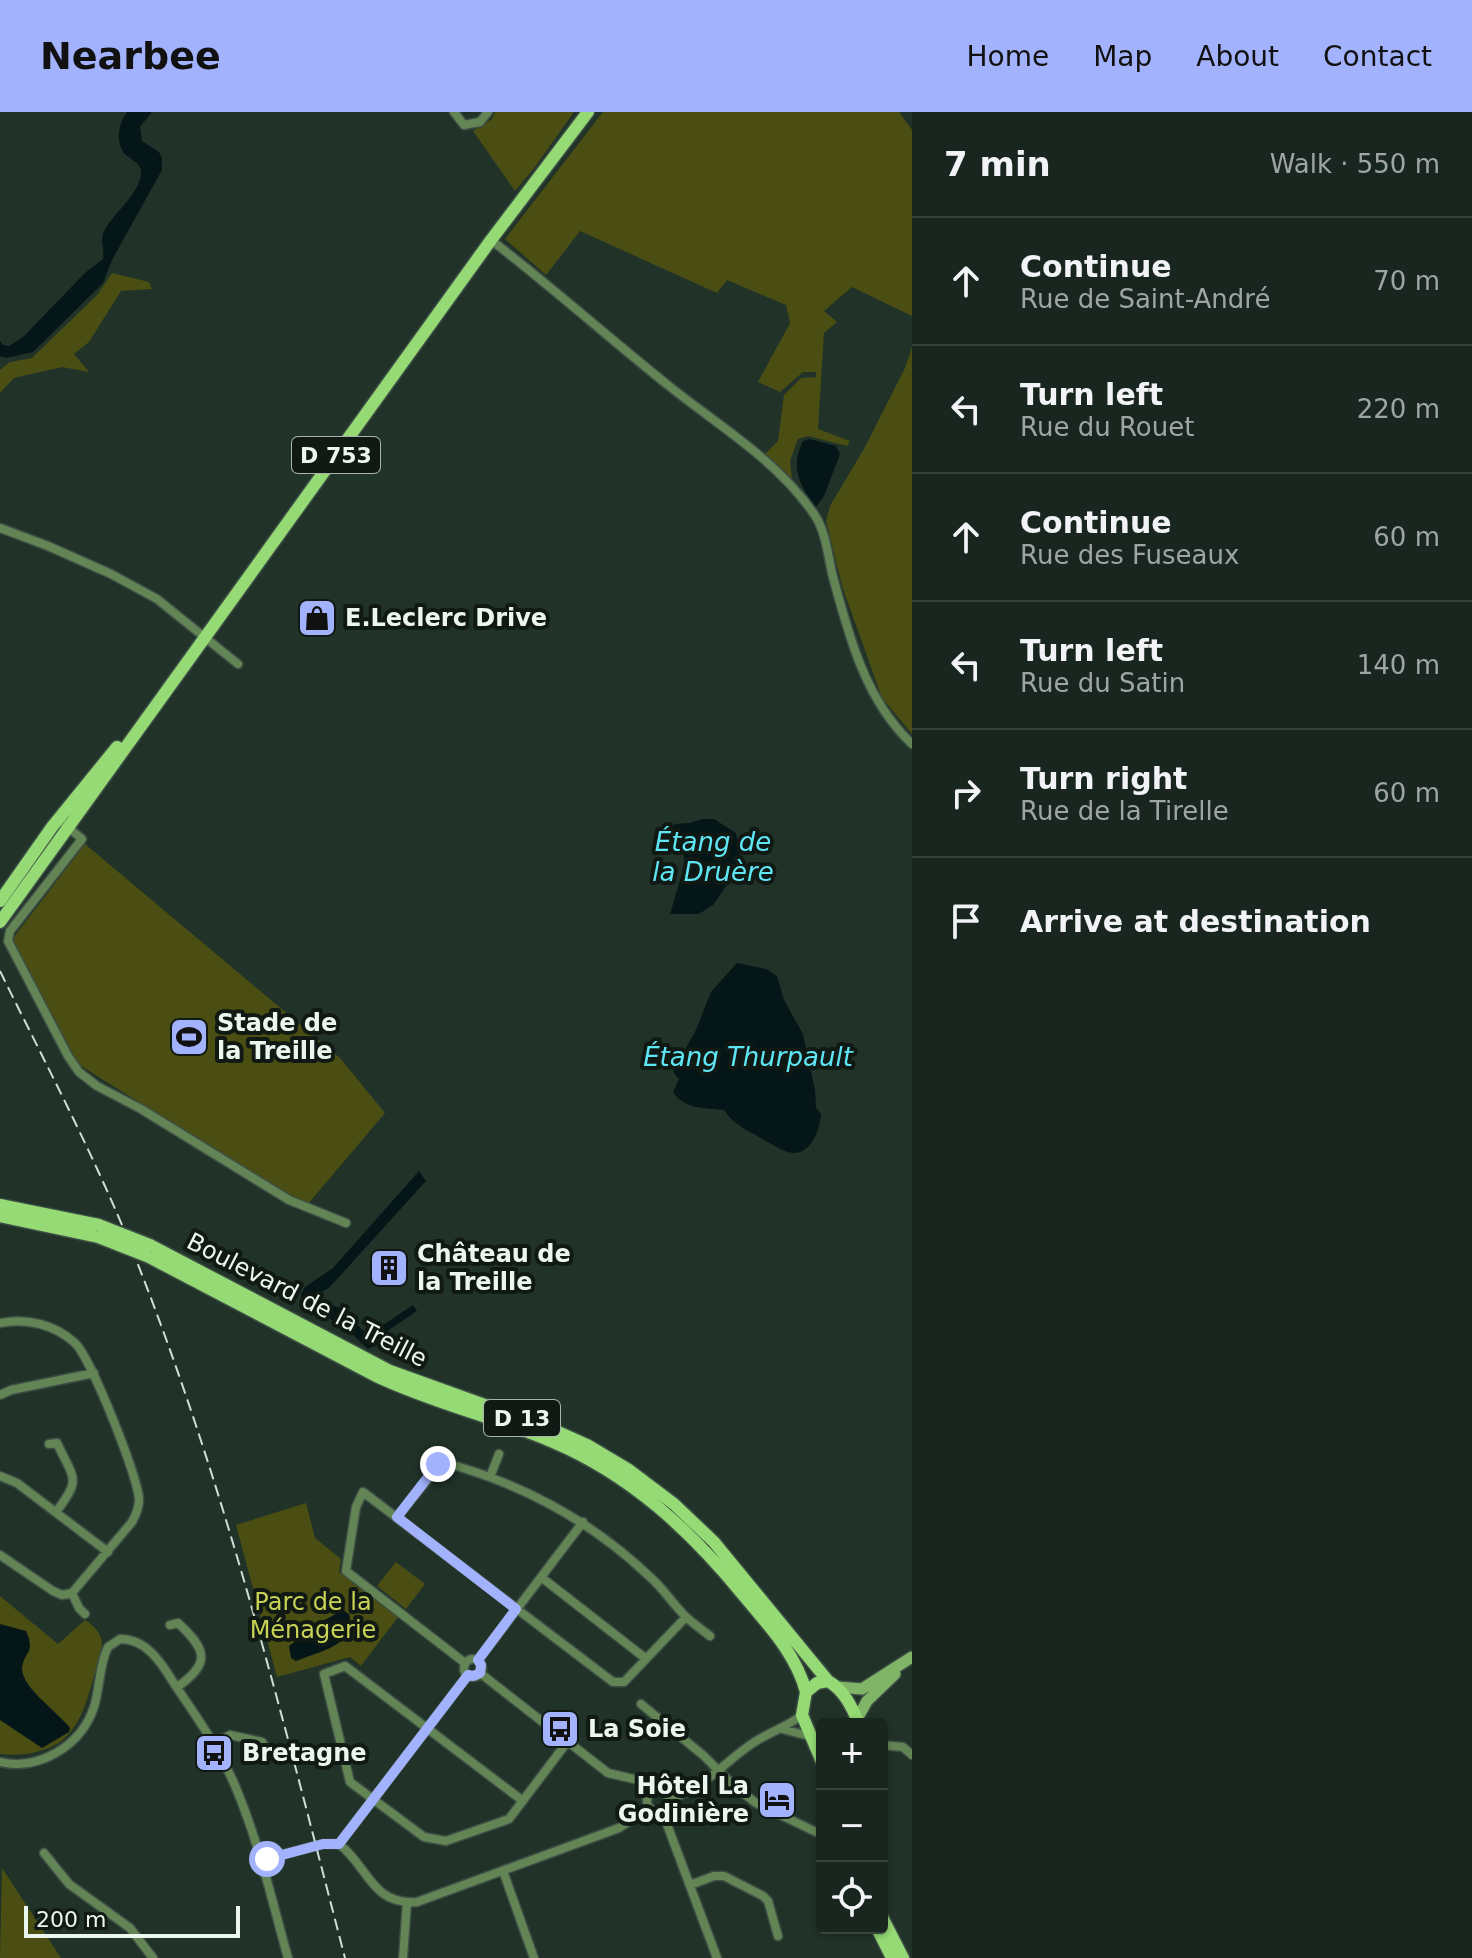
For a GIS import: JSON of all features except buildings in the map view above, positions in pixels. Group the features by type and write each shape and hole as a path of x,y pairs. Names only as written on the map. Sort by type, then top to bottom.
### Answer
{"main road":[{"name":"D 753","path":"0,922 527,190 579,112"},
{"name":"D 753","path":"527,190 588,112"},
{"name":"D 753","path":"0,901 52,827 181,670"},
{"name":"Boulevard de la Treille","path":"0,1205 98,1231 149,1251 390,1371 549,1428 587,1445 629,1470 674,1504 714,1542 833,1684 855,1718"},
{"name":"Boulevard de la Treille","path":"0,1216 98,1231"},
{"name":"Boulevard de la Treille","path":"149,1251 376,1376 412,1392 538,1436 613,1473 670,1516 716,1561 792,1657 806,1692"},
{"path":"816,1750 802,1715 806,1692 817,1683 862,1689 912,1658"},
{"path":"860,1718 867,1701 912,1658"},
{"path":"888,1929 903,1958"},
{"path":"880,1934 892,1958"}],"street":[{"path":"454,112 464,125 480,122 488,112"},
{"path":"491,240 619,346 752,449 816,516 864,674 887,719 912,744"},
{"path":"0,528 111,574 157,599 238,664"},
{"path":"52,827 62,823 82,839 10,931 8,941 79,1072 105,1091 141,1109 289,1200 346,1223"},
{"path":"0,1323 26,1320 57,1331 81,1349 94,1373 137,1488 139,1501 132,1522 72,1593 62,1595 53,1591 0,1555"},
{"path":"0,1395 94,1373"},
{"path":"49,1444 57,1443 74,1480 73,1490 56,1512"},
{"path":"490,1477 499,1454"},
{"path":"397,1517 442,1462 490,1477 545,1500 583,1522 652,1579 686,1617 710,1636"},
{"path":"0,1476 17,1483 108,1552"},
{"path":"465,1663 346,1571 358,1501 363,1492 613,1682 624,1682 686,1617"},
{"path":"478,1660 583,1522"},
{"path":"541,1577 645,1658"},
{"path":"72,1593 85,1614"},
{"path":"170,1625 178,1623 196,1639 202,1654 197,1669 177,1687"},
{"path":"0,1762 23,1764 45,1759 76,1738 90,1718 105,1653 113,1642 130,1639 141,1643 177,1687 214,1744 235,1786 261,1860 288,1958"},
{"path":"478,1660 470,1659 465,1663 464,1670 473,1676 480,1673"},
{"path":"478,1660 480,1673"},
{"path":"523,1801 345,1666 324,1674 350,1782 424,1837 446,1841 509,1819 523,1801 568,1741"},
{"path":"480,1673 608,1773 632,1777 652,1793"},
{"path":"339,1844 468,1675"},
{"path":"641,1704 756,1803 816,1832"},
{"path":"669,1799 685,1795 753,1743 802,1715"},
{"path":"782,1729 809,1736"},
{"path":"214,1744 230,1735 262,1742 267,1750"},
{"path":"888,1746 903,1747 912,1755"},
{"path":"662,1791 669,1799 667,1808 662,1811 655,1812 650,1808 648,1799 652,1793 662,1791"},
{"path":"261,1860 323,1844 339,1844 385,1895 417,1902 619,1828 650,1808"},
{"path":"662,1811 717,1958"},
{"path":"44,1853 69,1884 130,1928 153,1958"},
{"path":"503,1871 534,1958"},
{"path":"690,1885 714,1876 724,1876 763,1896 768,1901 778,1936"},
{"path":"403,1958 407,1902"}],"green space":[{"path":"495,112 574,112 515,191 473,131 492,119"},
{"path":"603,112 899,112 912,130 912,316 852,287 824,311 837,322 824,333 818,429 850,441 847,446 808,436 798,439 790,461 792,481 765,454 778,441 784,395 801,378 816,377 816,372 803,372 780,392 758,382 790,323 786,305 727,280 717,293 580,231 546,275 505,239"},
{"path":"112,273 149,282 152,289 121,291 89,342 74,354 89,372 62,367 14,378 0,393 0,370 10,362 32,358 97,295"},
{"path":"912,347 912,734 882,698 843,589 826,521 830,506 865,447 905,368"},
{"name":"Stade de la Treille","path":"85,844 340,1058 385,1113 307,1205 78,1064 11,941"},
{"name":"Parc de la Ménagerie","path":"306,1503 315,1538 341,1559 339,1572 398,1617 361,1666 350,1657 277,1677 236,1525"},
{"path":"396,1562 425,1584 406,1609 377,1586"},
{"path":"0,1596 58,1644 85,1620 102,1640 101,1654 78,1721 64,1739 35,1752 0,1754"},
{"path":"2,1868 61,1958 0,1958"}],"water":[{"path":"127,112 152,112 140,127 142,141 159,152 162,170 112,260 103,283 33,352 6,358 0,356 0,341 9,346 22,338 86,272 103,259 102,240 106,227 131,197 140,180 140,168 124,153 119,138 120,126"},
{"path":"810,439 836,446 840,454 824,496 816,507 801,483 797,468 803,441"},
{"name":"Étang de la Druère","path":"714,819 736,833 741,865 713,905 699,914 670,914 685,863 683,852 666,839 675,824"},
{"name":"Étang Thurpault","path":"737,963 766,969 777,976 784,1000 803,1034 816,1108 821,1114 814,1139 800,1152 790,1153 781,1149 740,1126 724,1110 689,1105 673,1092 679,1079 673,1072 696,1030 711,992"},
{"path":"419,1171 426,1181 329,1288 317,1294 322,1301 339,1308 368,1335 413,1305 417,1311 375,1339 376,1344 368,1349 350,1332 303,1301 301,1295 305,1287 333,1268"},
{"path":"343,1610 349,1614 350,1624 348,1632 338,1644 296,1661 291,1658 289,1646"},
{"path":"0,1624 26,1631 30,1648 23,1662 23,1675 70,1728 69,1732 42,1748 0,1720"}],"railway":[{"path":"0,971 106,1188 169,1347 252,1607 345,1958"}],"place":[{"name":"E.Leclerc Drive","path":"317,618"},
{"name":"Stade de la Treille","path":"189,1037"},
{"name":"Château de la Treille","path":"389,1268"},
{"name":"La Soie","path":"560,1729"},
{"name":"Bretagne","path":"214,1753"},
{"name":"Hôtel La Godinière","path":"777,1800"}],"route":[{"path":"267,1859 323,1844 339,1844 468,1675 480,1673 478,1660 516,1609 397,1517 438,1464"}]}
